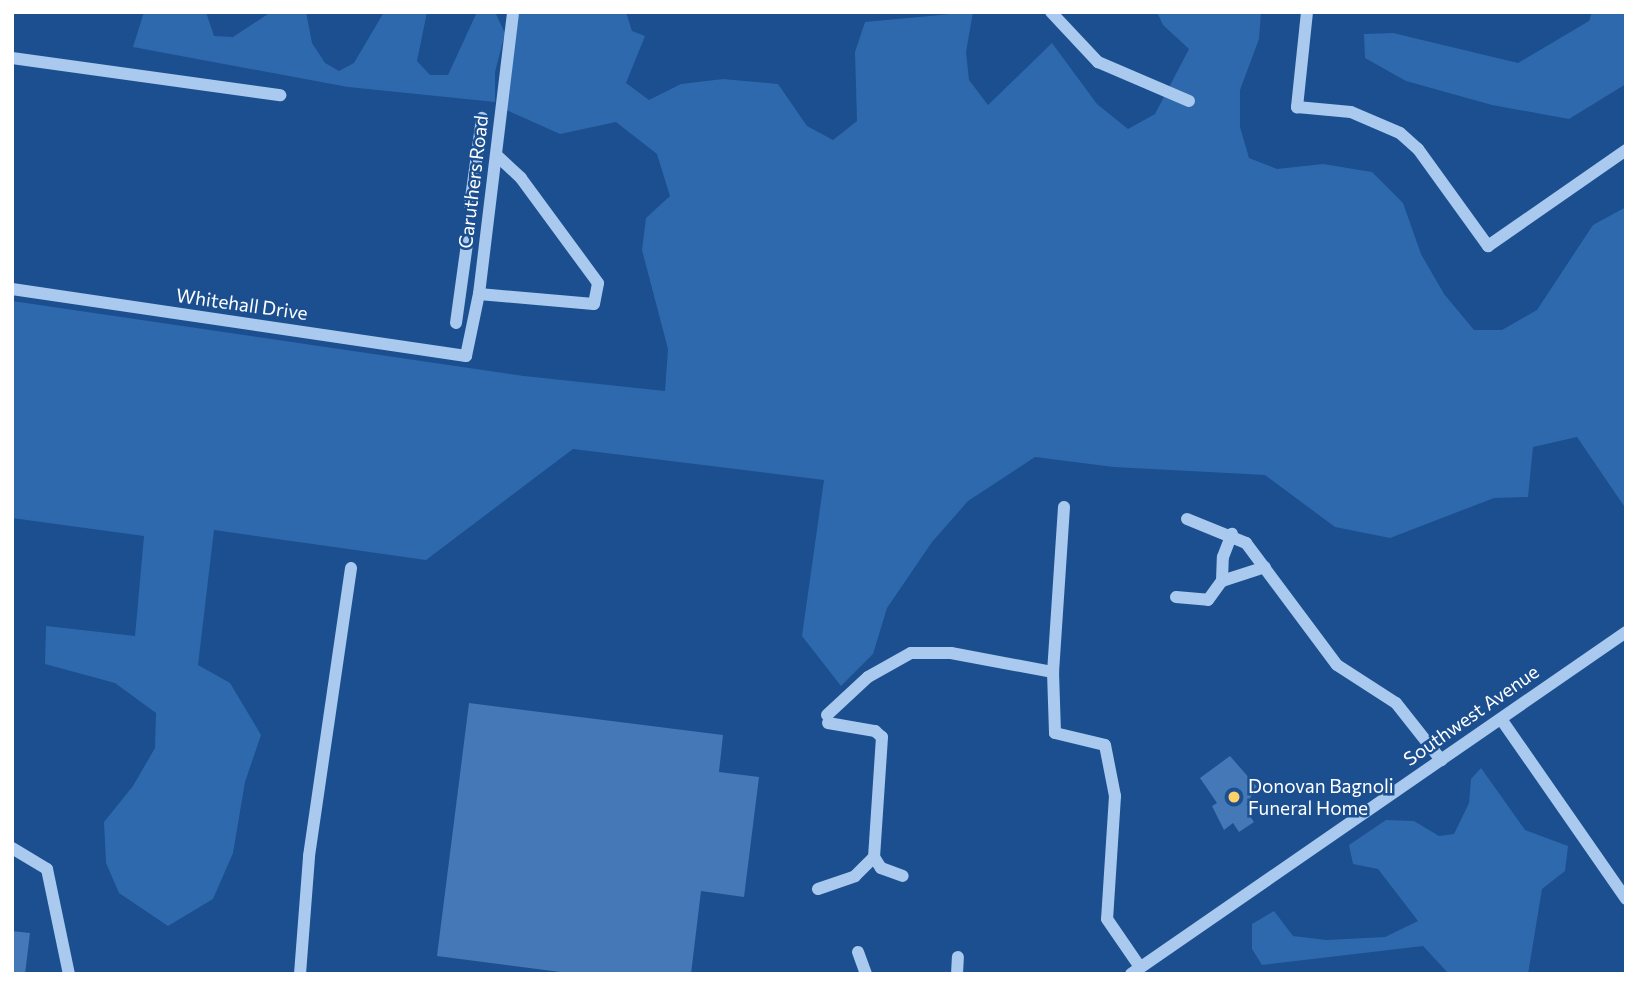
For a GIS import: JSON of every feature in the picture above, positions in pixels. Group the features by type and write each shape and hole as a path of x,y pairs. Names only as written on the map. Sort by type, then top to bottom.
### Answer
{"street":[{"name":"Caruthers Road","path":"466,356 479,294 513,12"},
{"path":"1051,12 1098,62 1189,102"},
{"path":"1307,12 1297,107 1351,112 1400,133 1418,149 1488,246 1626,150"},
{"path":"12,58 280,94"},
{"path":"470,205 482,118"},
{"path":"477,157 495,158 521,178 598,283 594,304 479,294"},
{"path":"456,323 468,236"},
{"path":"463,276 481,278"},
{"name":"Whitehall Drive","path":"12,289 466,356"},
{"path":"1064,507 1053,672 1055,733 1105,745 1115,796 1107,919 1135,971"},
{"path":"1187,519 1232,534 1246,542 1337,665 1396,703 1441,760"},
{"path":"1176,597 1208,600 1222,581 1223,557 1232,534"},
{"path":"1222,581 1265,567"},
{"path":"300,974 309,856 351,568"},
{"name":"Southwest Avenue","path":"1135,971 1626,632"},
{"path":"903,876 881,867 874,858 882,737 876,731 827,719 869,677 911,653 951,653 1053,672"},
{"path":"1501,719 1626,899"},
{"path":"12,848 47,869 69,974"},
{"path":"818,890 855,876 874,858"},
{"path":"858,952 866,974"},
{"path":"957,974 958,957"}],"shaded area":[{"path":"144,12 206,12 214,36 233,37 271,12 306,12 312,43 325,63 339,71 354,63 384,12 427,12 417,61 430,75 448,75 477,12 495,12 505,33 495,72 495,102 348,87 133,47"},
{"path":"513,12 626,12 632,31 645,36 626,83 649,100 681,84 723,79 778,84 807,126 833,140 857,121 855,52 865,22 973,12 966,52 969,80 988,105 1052,43 1097,104 1128,129 1155,114 1189,49 1163,25 1157,12 1261,12 1259,39 1240,90 1240,127 1249,158 1277,169 1323,164 1372,172 1403,203 1421,254 1444,294 1474,330 1502,330 1537,310 1593,225 1626,207 1626,523 1624,506 1577,437 1533,447 1528,497 1494,498 1390,538 1335,527 1265,475 1114,467 1035,457 968,501 932,542 887,608 873,654 841,686 802,636 824,480 573,449 426,560 214,530 198,665 230,683 261,735 245,782 233,853 213,899 168,926 119,893 106,863 104,822 133,786 155,748 156,713 115,683 45,664 46,626 135,636 144,536 12,518 12,301 524,376 665,391 668,349 642,250 646,218 670,196 657,154 616,122 560,134 502,108"},
{"path":"1592,12 1626,12 1626,84 1569,119 1492,105 1406,81 1365,58 1364,34 1393,33 1518,63 1589,21"},
{"path":"1481,768 1525,830 1568,846 1565,871 1542,889 1528,974 1449,974 1423,946 1262,965 1252,949 1252,924 1274,911 1293,936 1326,940 1385,937 1418,921 1378,869 1353,864 1349,845 1386,820 1414,821 1439,836 1454,834 1469,803 1471,779"}],"building":[{"path":"469,703 723,735 719,772 759,777 744,897 701,891 691,974 576,974 437,956"},
{"name":"Donovan Bagnoli Funeral Home","path":"1230,756 1257,787 1250,792 1259,805 1248,813 1254,822 1239,832 1233,823 1224,830 1212,806 1217,803 1200,778"},
{"path":"12,931 30,933 25,974 12,974"}],"place":[{"name":"Donovan Bagnoli Funeral Home","path":"1234,797"}]}
